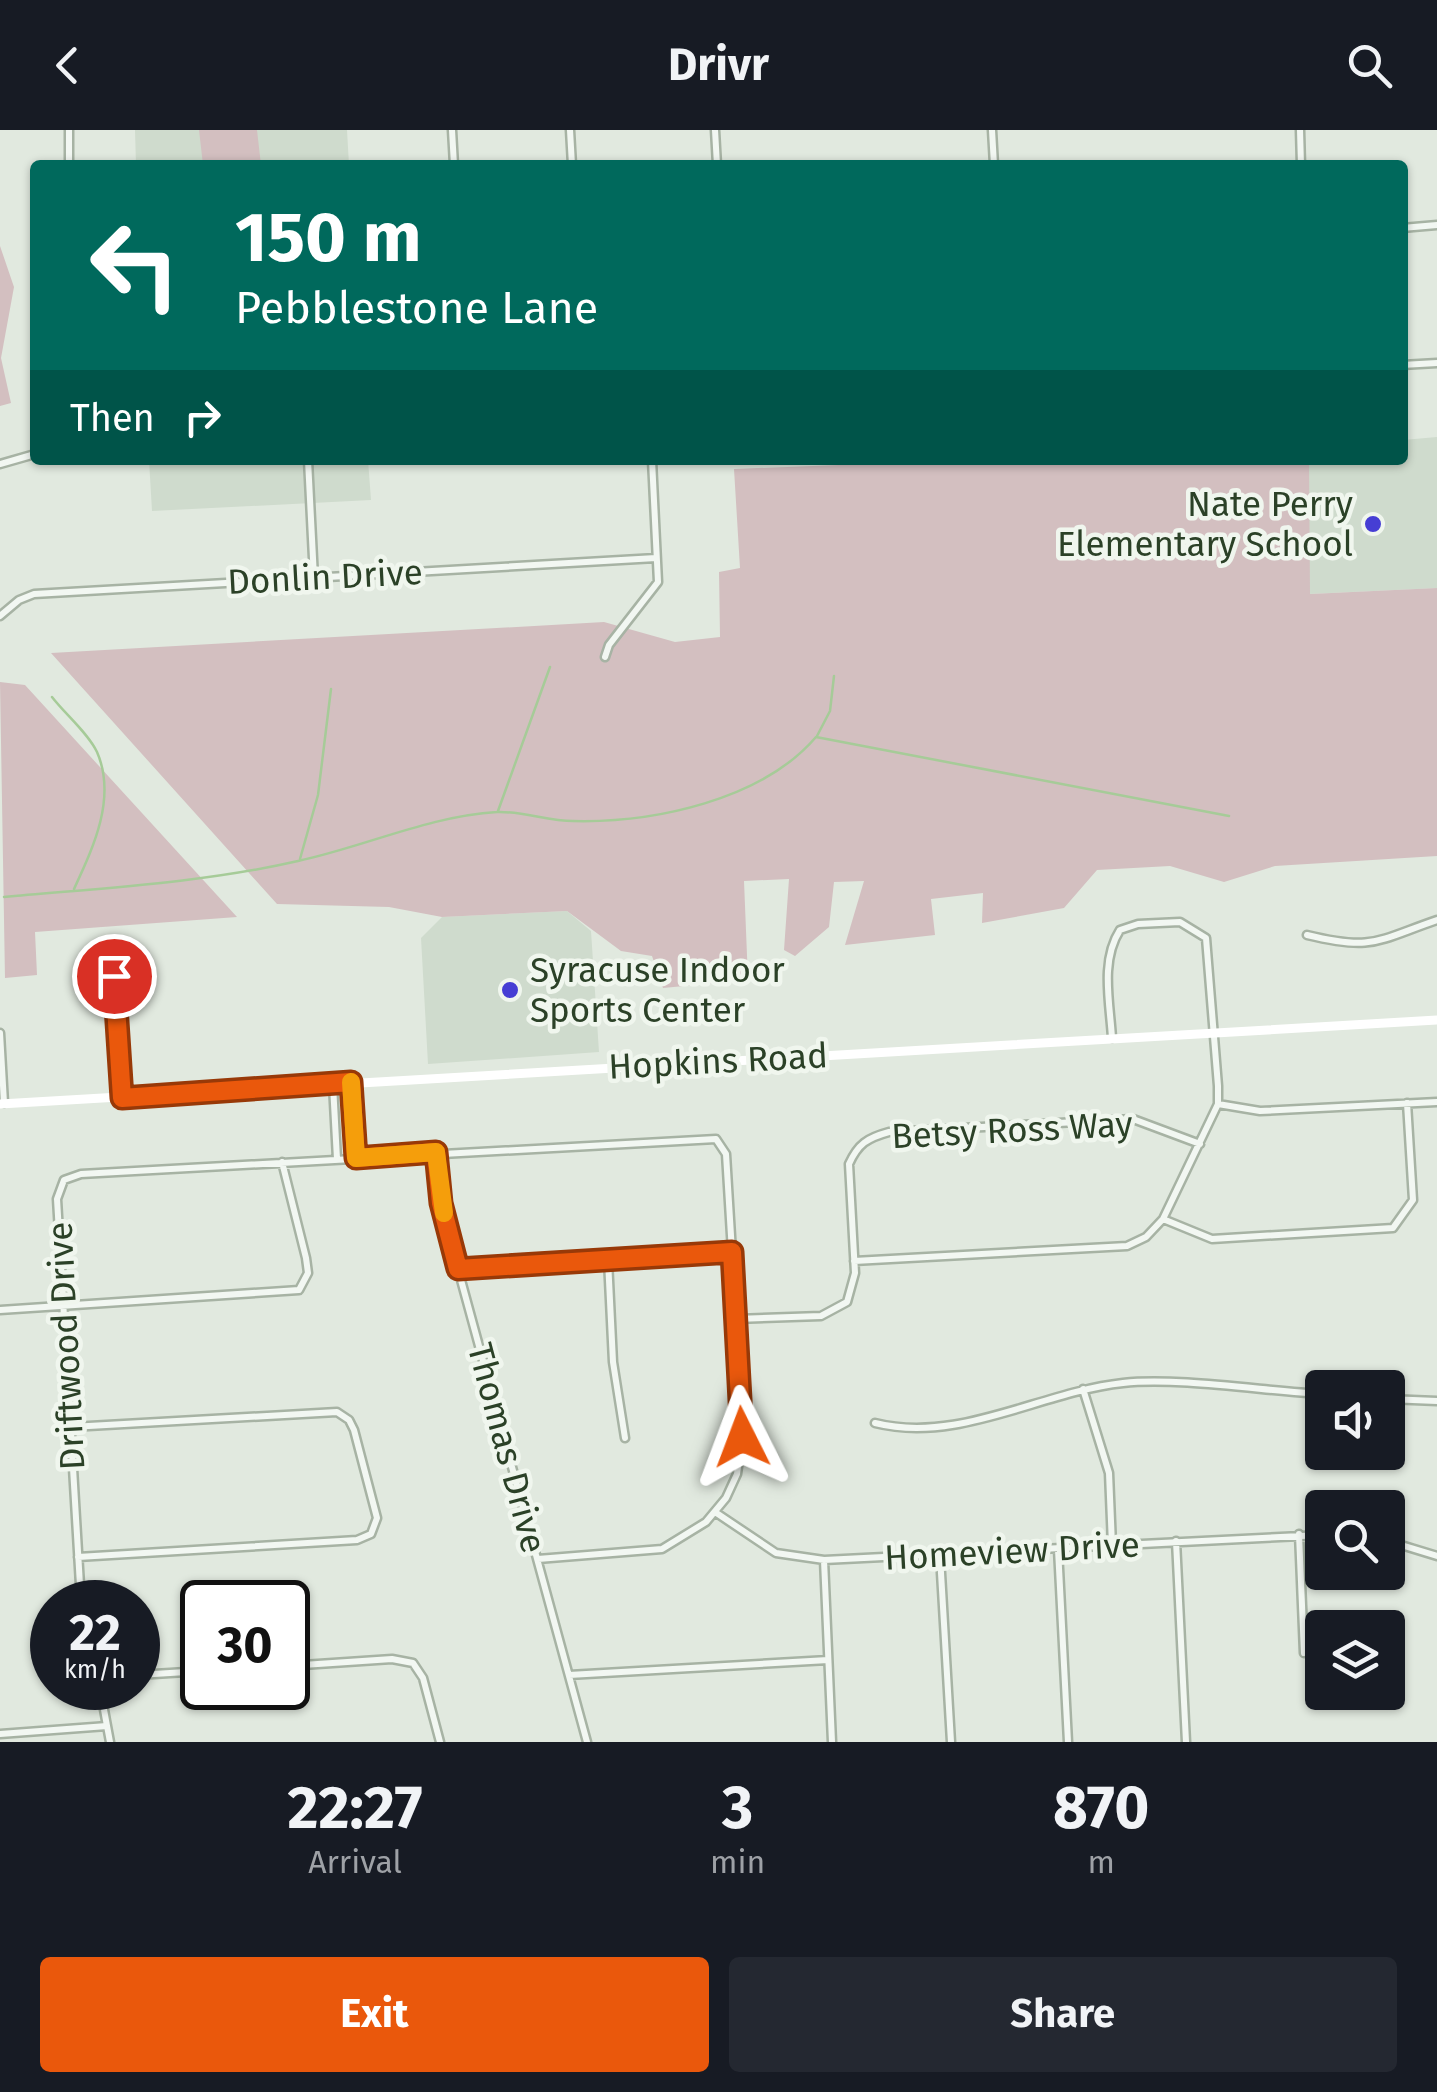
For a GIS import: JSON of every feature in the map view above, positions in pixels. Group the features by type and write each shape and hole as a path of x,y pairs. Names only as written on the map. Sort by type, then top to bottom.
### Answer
{"street":[{"path":"69,130 69,160"},
{"path":"452,130 454,160"},
{"path":"570,130 572,160"},
{"path":"715,130 717,160"},
{"path":"992,130 994,160"},
{"path":"1300,130 1301,160"},
{"path":"1408,228 1437,226"},
{"path":"1408,365 1437,363"},
{"path":"0,464 30,455"},
{"path":"308,465 314,578"},
{"path":"606,656 608,645 655,590 652,465"},
{"name":"Donlin Drive","path":"0,616 19,600 34,594 656,558"},
{"path":"1306,935 1346,944 1378,944 1437,920"},
{"path":"854,1261 1127,1246 1146,1236 1164,1219 1218,1104 1206,938 1190,924 1131,925 1112,943 1108,964 1112,1038"},
{"path":"102,954 114,976 122,1098"},
{"name":"Hopkins Road","path":"2,1104 1437,1020"},
{"path":"0,1033 2,1104"},
{"path":"351,1082 356,1158"},
{"path":"333,1084 337,1159"},
{"path":"1218,1104 1260,1111 1437,1102"},
{"path":"1164,1219 1212,1239 1393,1228 1412,1200 1407,1103"},
{"name":"Betsy Ross Way","path":"736,1319 832,1312 847,1302 854,1261 849,1164 856,1147 868,1138 888,1132 1133,1119 1200,1144"},
{"name":"Driftwood Drive","path":"80,1580 57,1199 64,1180 81,1174 716,1139 726,1154 736,1319 742,1452 736,1474 715,1512 694,1532 662,1549 538,1559"},
{"name":"Thomas Drive","path":"436,1152 441,1203 587,1742"},
{"path":"0,1310 299,1290 308,1273 282,1162"},
{"path":"458,1269 732,1252"},
{"path":"608,1260 612,1362 625,1438"},
{"path":"875,1423 902,1430 940,1428 1129,1382 1305,1393"},
{"path":"1084,1390 1109,1473 1112,1546"},
{"path":"1405,1399 1437,1401"},
{"path":"70,1428 337,1412 349,1420 354,1430 377,1518 371,1534 357,1540 78,1556"},
{"name":"Homeview Drive","path":"715,1512 776,1552 824,1560 1305,1534"},
{"path":"1299,1534 1304,1653"},
{"path":"1176,1541 1186,1742"},
{"path":"1405,1546 1437,1556"},
{"path":"1058,1548 1068,1742"},
{"path":"940,1556 951,1742"},
{"path":"824,1560 832,1742"},
{"path":"310,1665 392,1659 412,1663 423,1678 440,1742"},
{"path":"569,1675 828,1660"},
{"path":"103,1710 110,1742"},
{"path":"0,1734 106,1726"}],"shaded area":[{"path":"135,130 347,130 349,160 136,160"},
{"path":"199,130 257,130 260,160 202,160"},
{"path":"0,246 14,287 1,358 11,403 0,406"},
{"name":"Nate Perry Elementary School","path":"1437,437 1437,588 1309,594 1309,465 1408,465 1408,440"},
{"path":"149,465 368,465 371,500 152,511"},
{"path":"837,465 1309,465 1310,594 1437,588 1437,856 1275,866 1224,882 1170,866 1097,870 1064,908 982,923 983,893 931,899 935,935 845,945 864,881 834,882 829,927 795,956 784,950 789,879 744,881 748,980 663,988 652,956 621,951 567,911 442,917 389,907 277,904 51,653 604,622 675,642 720,637 719,572 740,568 734,469"},
{"path":"0,682 25,685 237,917 35,932 37,975 5,978"},
{"path":"567,911 591,931 599,1052 428,1064 421,938 442,917"}],"waterway":[{"path":"498,811 550,667"},
{"path":"817,736 830,711 834,676"},
{"path":"300,859 318,795 331,689"},
{"path":"52,697 93,745 103,769 104,805 100,822 74,889"},
{"path":"4,897 225,875 323,855 472,815 506,812 604,821 671,812 737,792 767,777 816,737 1229,816"}],"slow traffic":[{"path":"351,1082 356,1158 436,1152 444,1213"}],"place":[{"name":"Nate Perry Elementary School","path":"1373,524"},
{"name":"Syracuse Indoor Sports Center","path":"510,990"}],"route":[{"path":"114,976 122,1098 351,1082 356,1158 436,1152 441,1203 458,1269 732,1252 742,1437"}]}
